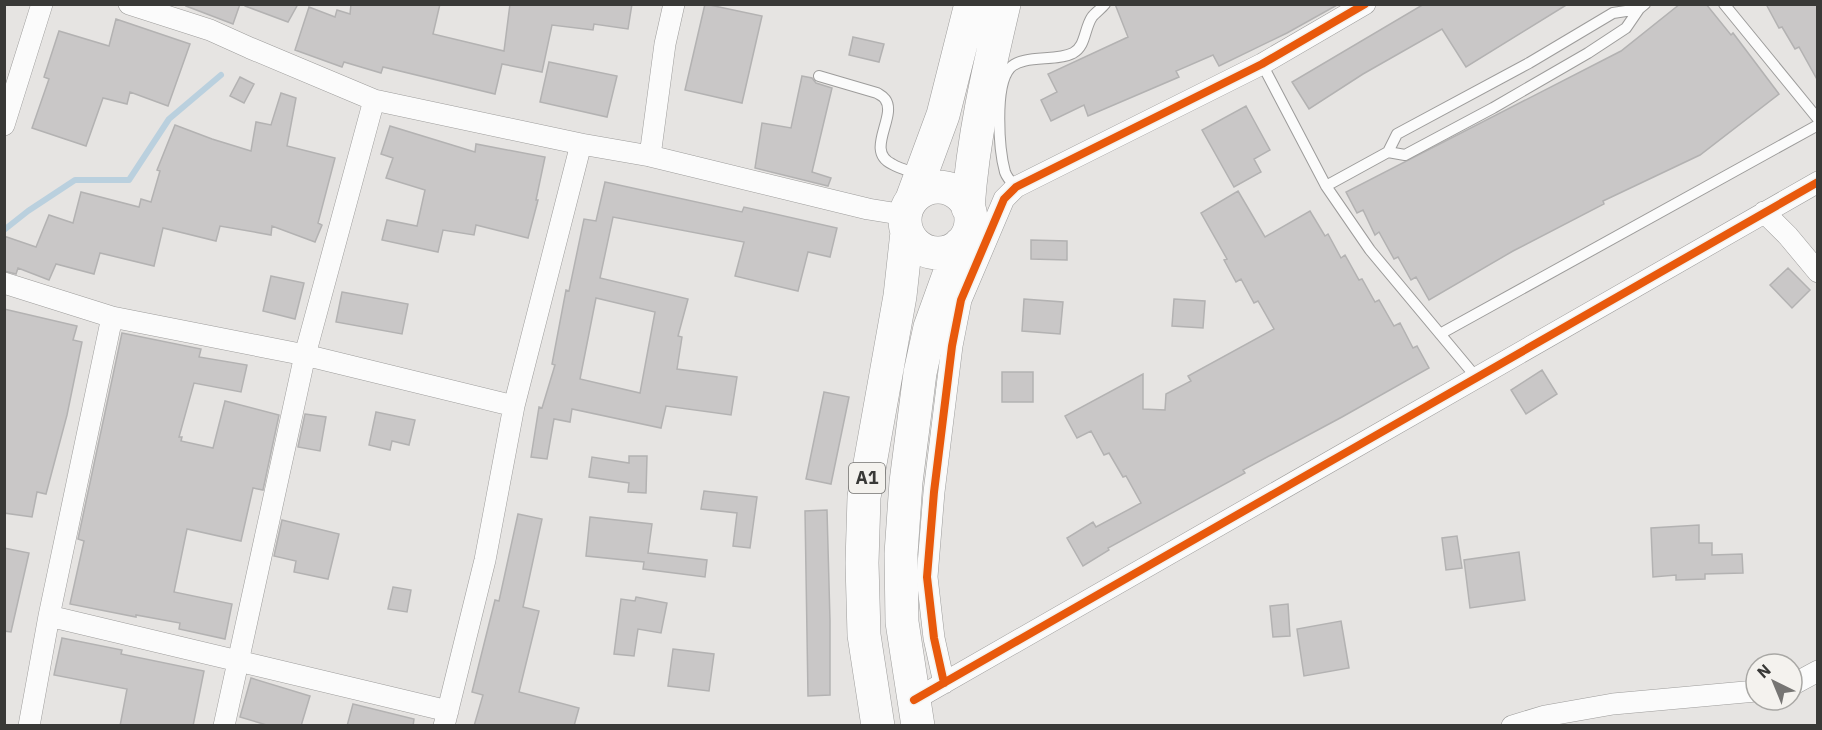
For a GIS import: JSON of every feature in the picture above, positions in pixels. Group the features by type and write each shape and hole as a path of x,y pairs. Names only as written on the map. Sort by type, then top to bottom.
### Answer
{"highway":[{"name":"A1","path":"878,726 864,635 862,563 864,497 900,296 912,205 944,115 971,4"},
{"path":"968,208 956,193 948,189 928,189 919,193 912,205 913,241 930,252 941,253 960,244 970,227 968,208 976,132 1004,4"},
{"name":"A1","path":"916,713 902,622 901,554 906,482 920,373 930,327 960,244"}],"street":[{"path":"4,125 42,4"},
{"path":"129,4 168,10 293,67 374,100 581,144 650,156 868,208 912,205"},
{"path":"650,156 665,44 674,4"},
{"path":"944,683 934,638 927,577 934,492 952,346 961,300 1004,199 1016,187 1262,64 1365,4"},
{"path":"224,726 305,355 374,100"},
{"path":"49,615 239,660 446,718 485,560 514,406 581,144"},
{"path":"916,713 944,683 1818,183"},
{"path":"1764,212 1818,272"},
{"path":"4,283 112,317 305,355 514,406"},
{"path":"29,726 49,615 112,317"},
{"path":"1804,679 1818,671"},
{"path":"1512,726 1545,716 1613,704 1744,692"}],"lane":[{"path":"1016,187 1006,175 1000,150 999,117 1007,74 1010,68 1021,62 1062,57 1074,53 1082,45 1092,17 1105,4"},
{"path":"1724,4 1818,119"},
{"path":"1326,186 1388,152 1396,134 1529,63 1613,13 1642,7"},
{"path":"1388,152 1405,155 1493,108 1588,53 1626,28 1642,7"},
{"path":"1262,64 1326,186 1370,250 1476,377"},
{"path":"819,76 877,93 885,99 888,106 880,149 883,158 891,164 912,205"},
{"path":"1440,334 1818,125"}],"building":[{"path":"187,4 240,4 233,24 186,6"},
{"path":"245,4 298,4 288,22 245,6"},
{"path":"351,4 440,4 433,34 504,51 510,4 632,4 628,29 594,24 593,30 552,25 542,72 502,64 495,94 383,67 381,73 344,62 342,67 295,50 309,7 335,17 337,10 350,14"},
{"path":"705,4 762,16 742,103 685,90"},
{"path":"1115,4 1339,4 1287,33 1219,66 1213,55 1176,71 1179,77 1088,116 1084,105 1051,121 1041,100 1057,92 1048,74 1128,37"},
{"path":"1424,4 1568,4 1466,67 1442,29 1363,74 1309,109 1292,82"},
{"path":"1680,4 1706,4 1731,35 1733,33 1779,94 1700,155 1603,201 1604,204 1513,251 1429,300 1416,277 1411,280 1398,257 1394,259 1379,232 1375,235 1363,210 1357,213 1346,192 1621,51"},
{"path":"1766,4 1818,4 1818,81 1799,47 1795,49 1782,27 1779,28"},
{"path":"116,19 190,44 168,106 130,92 127,104 103,98 86,146 32,128 49,79 44,77 59,31 109,46"},
{"path":"853,37 884,44 879,62 849,55"},
{"path":"549,62 617,76 607,117 540,102"},
{"path":"802,76 812,78 816,83 832,88 812,172 831,178 828,186 755,168 762,123 791,128"},
{"path":"240,77 254,84 244,103 230,96"},
{"path":"281,93 296,98 287,146 335,158 318,223 322,225 315,242 272,226 271,235 220,226 216,241 163,228 154,266 100,253 94,274 56,264 49,280 18,268 16,274 4,271 4,236 36,247 49,215 73,223 81,192 139,207 141,199 151,202 160,171 157,170 175,125 251,151 256,122 271,125"},
{"path":"1246,106 1270,150 1254,159 1261,172 1234,187 1202,130"},
{"path":"390,126 475,152 476,144 545,157 536,200 538,200 528,238 476,225 474,235 443,230 438,252 382,240 387,220 417,226 425,190 386,178 393,158 381,154"},
{"path":"605,182 742,212 744,207 837,228 830,257 808,252 798,291 735,276 744,242 613,217 600,278 688,299 678,336 682,337 677,369 737,377 731,415 666,406 661,428 572,409 570,422 554,419 547,459 531,457 539,407 542,408 555,365 552,364 566,290 569,291 584,219 596,221","holes":["596,298 655,312 640,393 580,379"]},
{"path":"1238,191 1265,237 1310,211 1325,236 1328,234 1341,258 1345,255 1375,302 1379,300 1394,326 1400,323 1413,348 1417,346 1429,368 1243,470 1245,473 1108,548 1109,550 1083,566 1067,538 1093,522 1096,527 1141,503 1126,476 1123,477 1109,453 1104,455 1091,431 1077,438 1065,416 1143,374 1143,409 1165,410 1166,394 1191,381 1188,376 1274,329 1258,301 1254,303 1241,279 1236,282 1224,260 1227,259 1201,213"},
{"path":"1031,240 1067,241 1067,260 1031,259"},
{"path":"1788,268 1810,290 1792,308 1770,285"},
{"path":"271,276 304,283 295,319 263,311"},
{"path":"342,292 408,304 402,334 336,322"},
{"path":"1024,299 1063,302 1060,334 1022,331"},
{"path":"1174,299 1205,301 1203,328 1172,326"},
{"path":"4,309 77,326 73,340 82,342 67,415 46,494 37,492 32,517 4,513"},
{"path":"122,333 201,349 199,357 247,365 241,392 194,383 179,437 182,437 181,441 213,448 225,401 279,415 263,490 253,488 241,541 187,529 174,592 232,604 225,639 179,629 180,623 70,604 84,541 78,539"},
{"path":"1542,370 1557,394 1526,414 1511,390"},
{"path":"1002,372 1033,372 1033,402 1002,402"},
{"path":"824,392 849,397 831,484 806,479"},
{"path":"376,412 415,420 409,445 392,441 390,450 369,445"},
{"path":"305,414 326,417 320,451 298,447"},
{"path":"629,456 647,456 646,493 628,492 629,483 589,477 592,457 629,463"},
{"path":"704,491 757,497 750,548 733,546 737,513 701,509"},
{"path":"827,510 830,695 808,696 805,511"},
{"path":"518,514 542,519 523,607 539,611 519,692 579,708 574,726 474,726 483,695 472,692 495,600 499,601"},
{"path":"590,517 652,524 648,553 707,560 705,577 643,569 644,562 586,556"},
{"path":"282,520 339,534 328,579 294,572 296,561 274,556"},
{"path":"1699,525 1699,543 1712,543 1712,555 1742,554 1743,573 1705,574 1705,579 1676,580 1676,575 1653,577 1651,528"},
{"path":"1457,536 1462,568 1446,570 1442,538"},
{"path":"4,548 29,553 11,632 4,631"},
{"path":"1519,552 1525,600 1470,608 1464,560"},
{"path":"393,587 411,590 407,612 388,609"},
{"path":"636,597 667,603 661,633 638,629 634,656 614,654 621,599 635,601"},
{"path":"1288,604 1290,636 1273,637 1270,606"},
{"path":"1341,621 1349,668 1304,676 1297,629"},
{"path":"62,638 122,650 121,654 204,671 193,726 120,726 127,689 54,675"},
{"path":"673,649 714,654 709,691 668,686"},
{"path":"251,678 310,696 301,726 270,726 240,717"},
{"path":"353,704 414,719 413,726 347,726"}],"waterway":[{"path":"4,230 75,180 129,180 169,119 221,75"}],"cycle path":[{"path":"944,683 934,638 927,577 934,492 952,346 961,300 1004,199 1016,187 1262,64 1365,4"},
{"path":"914,700 1818,182"}]}
